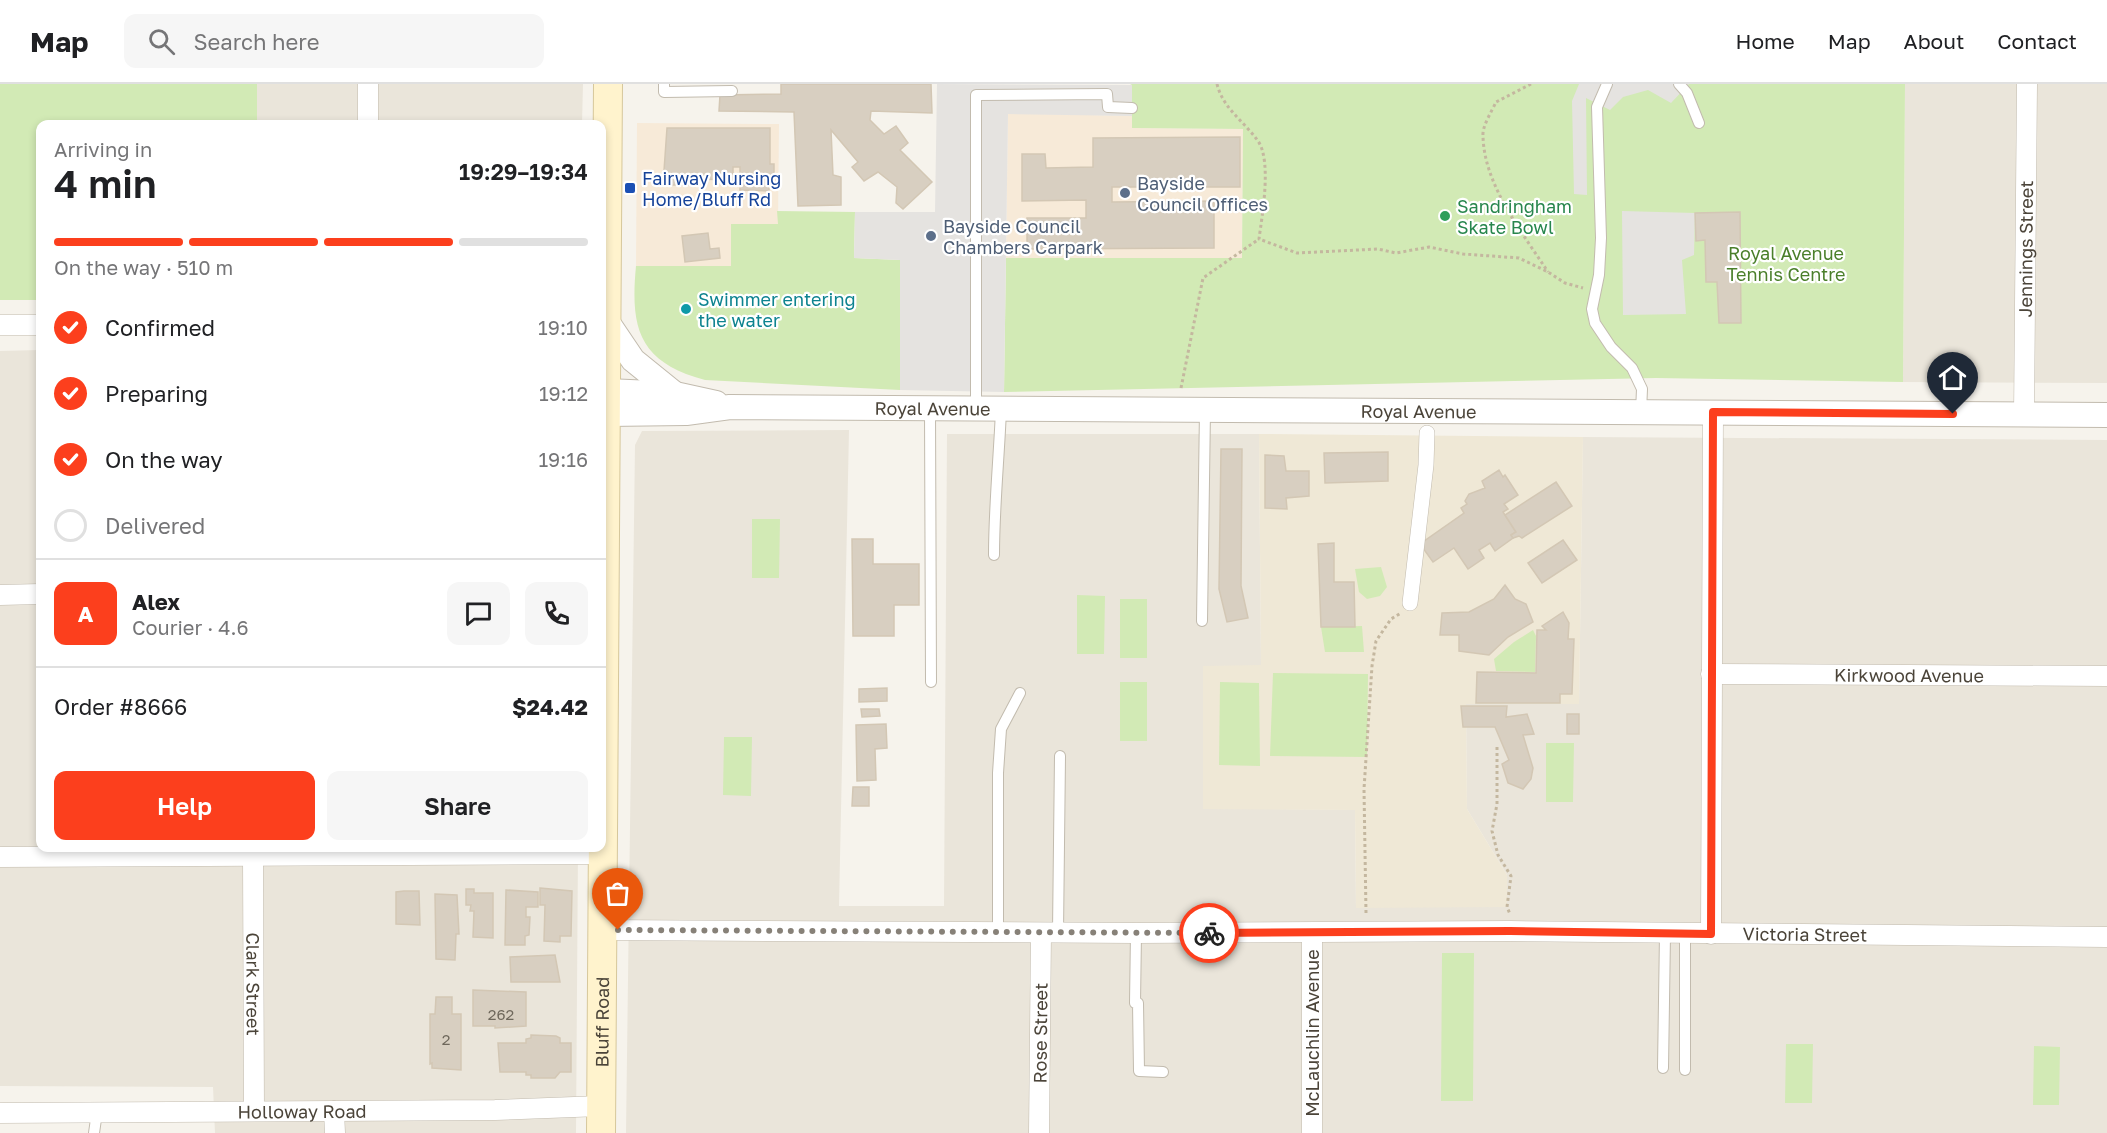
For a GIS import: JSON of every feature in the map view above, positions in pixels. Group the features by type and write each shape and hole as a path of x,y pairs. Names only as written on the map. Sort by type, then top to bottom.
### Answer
{"main road":[{"name":"Bluff Road","path":"606,202 608,84"},
{"name":"Bluff Road","path":"606,375 606,465"},
{"name":"Bluff Road","path":"601,1119 603,854"}],"street":[{"path":"368,84 368,120"},
{"name":"Jennings Street","path":"2024,414 2027,84"},
{"path":"606,323 633,360 675,394"},
{"path":"0,325 36,325"},
{"name":"Royal Avenue","path":"607,403 675,394 730,407"},
{"name":"Royal Avenue","path":"607,403 686,413 730,407 2107,415"},
{"path":"1711,934 1713,412"},
{"path":"1410,603 1426,465 1427,433"},
{"path":"0,595 36,594"},
{"name":"Kirkwood Avenue","path":"1712,674 2107,675"},
{"path":"0,857 603,854"},
{"name":"Clark Street","path":"253,856 254,1111"},
{"name":"Victoria Street","path":"603,930 1049,933 1510,931 2107,937"},
{"name":"Rose Street","path":"1040,1133 1049,933"},
{"name":"McLauchlin Avenue","path":"1312,933 1312,1133"},
{"name":"Holloway Road","path":"0,1113 495,1110 601,1119"},
{"path":"335,1133 340,1111"},
{"path":"340,1111 344,1133"}],"lane":[{"path":"664,84 664,92 732,91"},
{"path":"1607,84 1598,107 1601,238 1596,292 1592,309 1595,323 1611,346 1632,368 1642,389 1641,412"},
{"path":"1679,84 1687,93 1700,123"},
{"path":"976,410 976,95 1107,94 1108,108 1132,108"},
{"path":"930,409 931,682"},
{"path":"994,555 994,505 999,480 1001,410"},
{"path":"1202,621 1205,410"},
{"path":"998,932 998,773 1001,729 1020,693"},
{"path":"1049,933 1060,756"},
{"path":"1136,933 1135,1003 1138,1003 1139,1071 1163,1072"},
{"path":"1663,1068 1665,934"},
{"path":"1685,934 1685,1070"},
{"path":"94,1133 97,1112"}],"path":[{"path":"1181,388 1203,278 1259,239 1267,187 1260,143 1231,112 1217,84"},
{"path":"1531,84 1496,102 1482,134 1491,178 1548,272"},
{"path":"1259,239 1297,253 1378,249 1396,253 1429,248 1519,258 1565,283 1596,292"},
{"path":"1366,933 1364,789 1371,666 1376,641 1391,619 1408,608 1410,603"},
{"path":"1497,747 1497,804 1492,831 1498,855 1511,876 1507,907 1510,911 1510,931"}],"shaded area":[{"path":"257,84 583,84 582,120 257,120"},
{"name":"Bayside Council Chambers Carpark","path":"937,84 1132,85 1132,116 1008,114 1004,392 900,390 900,260 854,258 855,212 935,212"},
{"path":"1579,84 1689,84 1671,103 1648,90 1623,97 1610,110 1586,98 1587,195 1574,194 1572,101"},
{"path":"1905,84 2107,84 2107,383 1903,382"},
{"name":"Bayside Council Offices","path":"1008,113 1132,116 1133,128 1243,129 1242,259 1006,258"},
{"path":"637,123 779,124 778,224 731,266 636,266"},
{"path":"1622,211 1695,213 1694,255 1682,260 1686,314 1623,315"},
{"path":"36,350 36,852 578,852 576,1133 215,1133 213,1087 0,1086 0,351"},
{"path":"849,430 839,906 944,906 947,434 1259,434 1261,665 1203,808 1355,810 1356,908 1507,875 1467,809 1466,704 1579,703 1583,437 2107,440 2107,1133 626,1133 635,445 642,431"},
{"path":"1259,434 1583,437 1579,704 1466,704 1467,809 1507,875 1507,907 1356,908 1355,810 1203,809 1203,666 1261,665"}],"green space":[{"path":"0,84 257,84 257,120 36,120 36,300 0,300"},
{"name":"Royal Avenue Tennis Centre","path":"1130,84 1905,84 1903,382 1656,378 1004,392 1006,258 1242,258 1243,129 1132,128 1132,85"},
{"path":"777,211 855,212 854,258 900,260 900,390 705,380 683,373 666,363 653,353 644,340 635,308 636,266 731,266 731,224 778,224"},
{"path":"752,519 780,519 779,578 752,578"},
{"path":"1381,567 1387,587 1380,596 1367,599 1359,592 1355,569"},
{"path":"1077,595 1105,596 1104,654 1077,654"},
{"path":"1120,599 1147,599 1147,658 1120,658"},
{"path":"1362,626 1364,652 1325,652 1321,627"},
{"path":"1533,630 1536,636 1535,672 1496,671 1494,659"},
{"path":"1273,673 1368,674 1367,757 1270,756"},
{"path":"1120,682 1147,682 1147,741 1120,741"},
{"path":"1220,682 1259,683 1260,766 1219,765"},
{"path":"724,737 752,737 751,796 723,795"},
{"path":"1546,743 1574,743 1573,802 1546,802"},
{"path":"1442,953 1474,953 1473,1101 1441,1101"},
{"path":"1786,1044 1813,1044 1812,1103 1785,1103"},
{"path":"2034,1046 2060,1047 2059,1105 2033,1105"}],"building":[{"path":"781,84 931,84 932,113 871,111 870,120 884,134 896,126 908,143 900,150 932,182 903,209 896,203 897,187 878,172 864,181 852,167 858,162 831,130 833,175 841,177 841,205 798,206 794,112 719,111 720,95 781,94"},
{"path":"667,128 770,128 770,164 774,164 774,179 769,179 769,191 740,190 740,167 733,167 733,180 696,179 696,185 663,185"},
{"path":"1240,137 1240,187 1112,187 1112,202 1214,201 1214,248 1027,249 1027,218 1086,218 1086,200 1022,201 1022,154 1045,154 1046,168 1093,167 1093,138"},
{"path":"1740,212 1741,323 1719,323 1717,282 1706,282 1705,240 1696,241 1695,213"},
{"path":"708,233 710,249 719,248 720,258 685,262 682,236"},
{"path":"1221,449 1242,449 1241,586 1248,618 1227,622 1219,589"},
{"path":"1388,452 1388,481 1325,483 1324,453"},
{"path":"1265,455 1284,456 1286,471 1309,471 1309,496 1286,498 1287,509 1265,508"},
{"path":"1499,470 1518,495 1504,504 1508,509 1503,512 1516,532 1511,535 1513,538 1495,551 1490,543 1479,550 1484,558 1468,569 1454,548 1433,562 1420,544 1464,513 1461,508 1467,504 1465,501 1469,494 1485,488 1482,481"},
{"path":"1556,482 1572,506 1522,538 1519,536 1513,538 1511,535 1516,532 1505,515"},
{"path":"852,539 873,539 873,564 919,564 919,605 894,605 894,636 853,636"},
{"path":"1563,540 1577,560 1542,583 1528,563"},
{"path":"1334,543 1334,582 1354,582 1355,627 1321,627 1318,544"},
{"path":"1505,585 1515,599 1526,604 1533,622 1508,637 1489,655 1459,651 1459,635 1440,635 1442,613 1469,612 1494,599"},
{"path":"1563,612 1569,623 1568,639 1574,639 1572,694 1560,694 1560,703 1476,703 1477,672 1536,673 1537,630 1546,630 1542,626"},
{"path":"887,688 887,701 859,702 859,689"},
{"path":"1461,706 1507,706 1506,717 1527,714 1534,734 1523,735 1533,768 1531,779 1523,789 1508,783 1502,764 1509,760 1495,727 1463,727"},
{"path":"861,709 879,709 880,716 862,717"},
{"path":"1567,714 1579,714 1579,734 1567,734"},
{"path":"886,724 887,748 875,749 876,780 857,781 856,725"},
{"path":"853,787 869,787 869,806 852,806"},
{"path":"540,888 572,891 571,936 560,936 560,942 544,941 545,905 540,905"},
{"path":"466,889 474,889 474,893 493,893 493,938 473,937 474,911 470,911 471,905 466,905"},
{"path":"506,890 538,892 538,907 526,907 526,917 530,917 529,935 525,936 525,945 505,945"},
{"path":"419,891 420,925 396,924 396,892"},
{"path":"435,894 457,895 459,934 456,934 455,960 436,959"},
{"path":"555,955 560,982 511,982 510,957"},
{"path":"473,990 526,992 526,1026 495,1028 495,1026 473,1026"},
{"path":"436,997 452,997 452,1014 461,1014 461,1070 432,1068 432,1063 430,1064 430,1014 435,1014"},
{"path":"531,1035 556,1036 560,1038 560,1043 571,1043 571,1072 560,1072 555,1078 531,1078 531,1075 526,1075 526,1072 500,1072 498,1043 526,1043 526,1039 531,1038"}],"way so far":[{"path":"618,930 1209,933"}],"place":[{"name":"Fairway Nursing Home/Bluff Rd","path":"630,188"},
{"name":"Bayside Council Offices","path":"1125,193"},
{"name":"Sandringham Skate Bowl","path":"1445,216"},
{"name":"Bayside Council Chambers Carpark","path":"931,236"},
{"name":"Swimmer entering the water","path":"686,309"}],"route":[{"path":"1209,933 1510,931 1711,934 1713,412 1953,414"}]}
